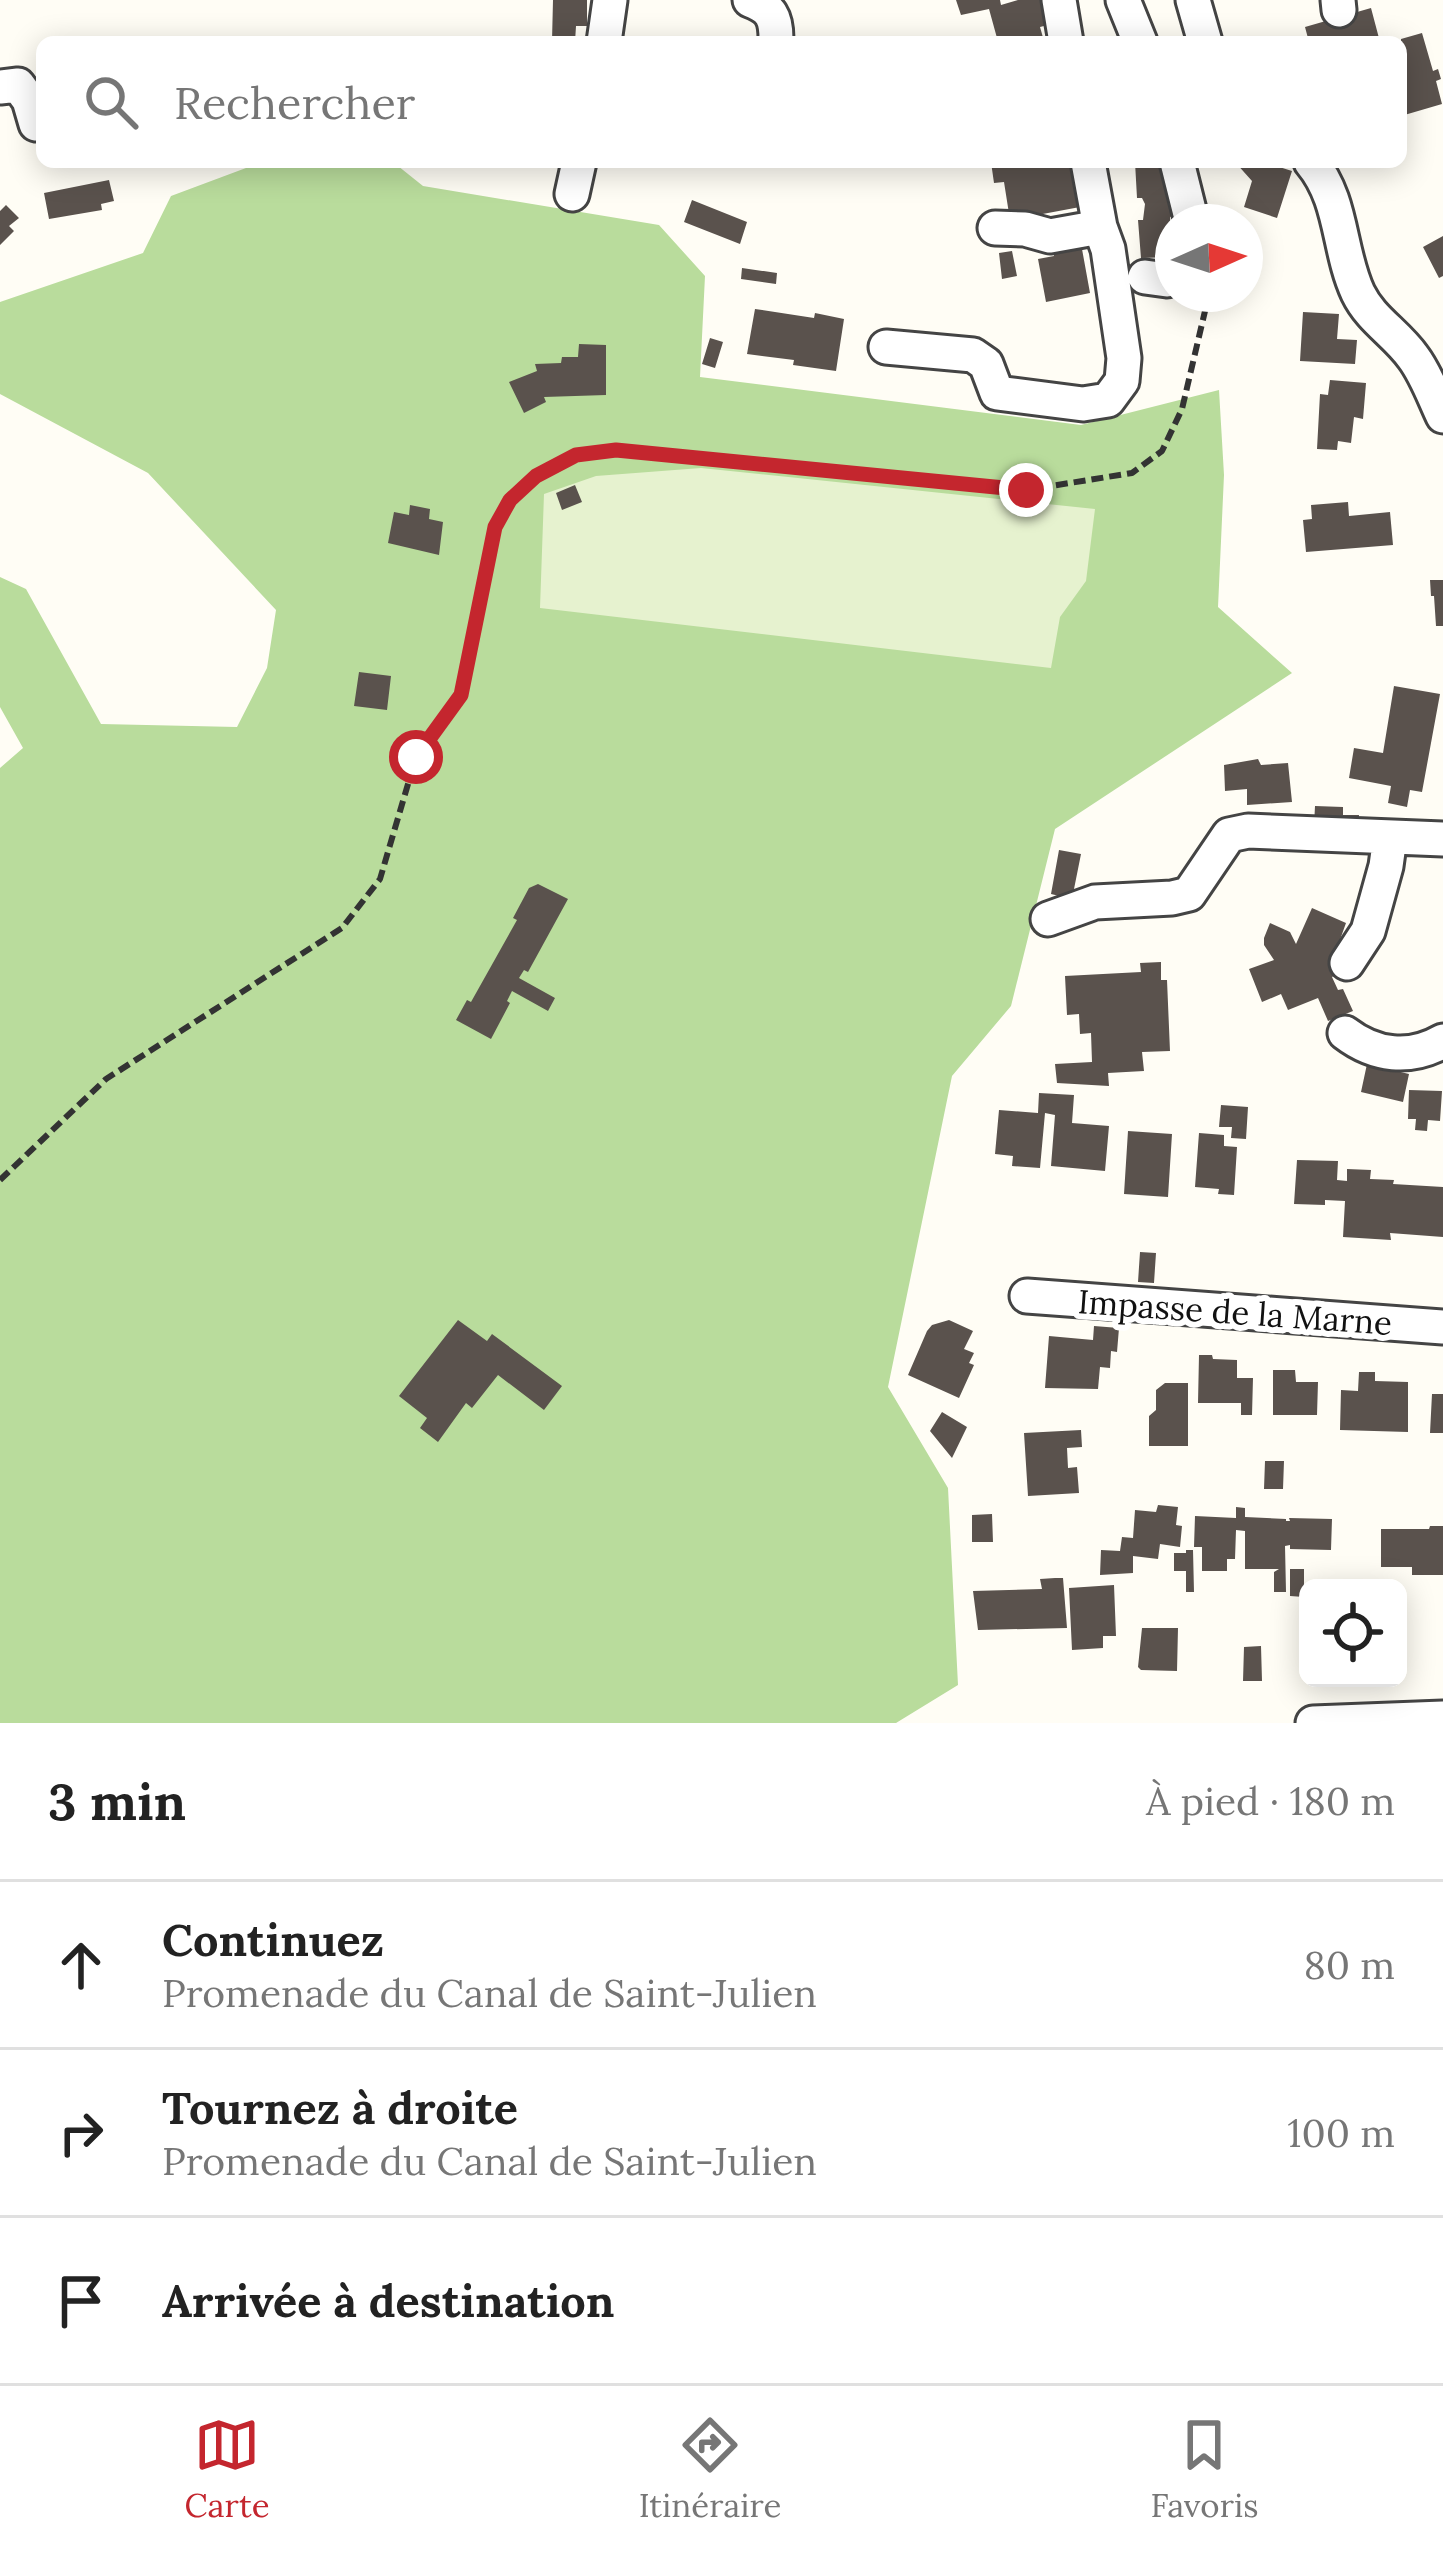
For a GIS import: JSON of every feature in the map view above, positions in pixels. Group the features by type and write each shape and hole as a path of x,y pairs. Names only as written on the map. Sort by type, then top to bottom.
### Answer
{"street":[{"path":"605,36 610,0"},
{"path":"750,0 766,6 776,20 776,36"},
{"path":"1059,0 1065,36"},
{"path":"1124,0 1138,36"},
{"path":"1193,0 1203,36"},
{"path":"0,87 18,86 29,100 36,124"},
{"path":"886,346 973,355 986,364 997,393 1083,404 1108,400 1122,381 1124,358 1108,249 1089,168"},
{"path":"1178,168 1188,204"},
{"path":"1315,168 1330,189 1358,292 1375,320 1413,357 1443,416"},
{"path":"995,228 1050,236 1100,227"},
{"path":"1048,919 1095,902 1189,894 1228,835 1248,831 1443,839"},
{"path":"1347,963 1368,931 1390,837"},
{"path":"1345,1033 1361,1046 1402,1055 1428,1050 1443,1041"},
{"name":"Impasse de la Marne","path":"1027,1296 1443,1327"},
{"path":"1313,1723 1443,1718"}],"path":[{"path":"0,1180 106,1079 342,928 380,879 416,757 461,695 495,527 510,500 536,476 576,455 616,450 1026,490 1132,473 1162,451 1182,409 1206,312"}],"green space":[{"path":"246,168 400,168 423,186 659,225 705,276 700,377 1081,425 1219,390 1224,475 1218,607 1292,673 1055,829 1011,1006 952,1076 888,1387 948,1488 958,1685 896,1723 0,1723 0,768 23,748 0,707 0,577 26,589 101,724 237,727 267,668 276,610 148,473 0,394 0,302 143,253 171,196"},
{"path":"701,468 1095,509 1086,581 1060,617 1051,668 540,608 544,494 596,476"}],"building":[{"path":"553,0 587,0 587,26 576,26 575,36 552,36"},
{"path":"956,0 1000,0 1001,5 1050,0 1056,23 1040,27 1043,36 996,36 989,9 961,15"},
{"path":"1371,8 1378,36 1307,36 1305,27"},
{"path":"1422,33 1433,71 1438,69 1441,79 1436,81 1442,104 1407,114 1407,37"},
{"path":"992,168 1072,168 1080,207 1010,220 1004,182 994,183"},
{"path":"1135,168 1167,168 1173,204 1155,204 1155,258 1141,258 1138,220 1143,220 1142,198 1137,198"},
{"path":"1240,168 1292,171 1277,218 1263,213 1263,204 1245,204 1252,181"},
{"path":"109,180 114,201 101,204 102,210 49,219 44,193"},
{"path":"692,200 747,222 740,244 684,222"},
{"path":"6,205 19,218 0,245 0,211"},
{"path":"1443,236 1443,276 1439,278 1423,247"},
{"path":"1080,238 1090,293 1046,302 1038,259 1054,256 1052,243"},
{"path":"1012,251 1017,276 1002,279 999,253"},
{"path":"742,268 777,273 776,284 741,279"},
{"path":"755,309 844,319 836,371 747,354"},
{"path":"1303,312 1339,314 1337,339 1357,340 1355,364 1300,361"},
{"path":"710,338 723,342 715,368 702,364"},
{"path":"579,344 606,345 606,395 544,397 546,402 524,413 509,382 537,371 535,364 578,357"},
{"path":"1330,380 1366,383 1363,419 1354,417 1351,443 1338,441 1337,450 1317,449 1320,394 1328,395"},
{"path":"575,485 582,502 562,510 556,493"},
{"path":"1348,502 1349,516 1390,512 1393,545 1306,552 1303,520 1312,519 1311,505"},
{"path":"410,505 430,509 429,519 443,522 439,555 388,543 394,512 409,515"},
{"path":"1430,580 1443,580 1443,626 1436,626"},
{"path":"359,672 391,676 387,710 354,706"},
{"path":"1394,686 1440,694 1422,792 1410,790 1407,807 1388,803 1391,786 1349,778 1354,748 1383,753"},
{"path":"1258,759 1261,765 1288,763 1292,802 1247,805 1247,789 1225,791 1224,765"},
{"path":"1315,806 1343,807 1343,815 1359,815 1358,828 1314,826"},
{"path":"1059,850 1081,854 1072,899 1051,894"},
{"path":"538,884 568,899 528,972 524,970 519,978 555,998 548,1011 512,991 491,1039 456,1020 517,920 513,918 529,888"},
{"path":"1312,908 1346,923 1332,962 1337,974 1332,977 1353,1011 1328,1021 1318,998 1288,1010 1281,994 1262,1002 1249,969 1274,960 1264,945 1270,923 1290,932 1296,944"},
{"path":"1161,962 1161,980 1167,980 1170,1051 1142,1052 1144,1071 1108,1073 1109,1086 1057,1083 1055,1064 1092,1062 1091,1033 1080,1034 1079,1014 1067,1015 1065,976 1141,972 1140,963"},
{"path":"1367,1064 1409,1074 1403,1102 1361,1092"},
{"path":"1409,1090 1442,1091 1440,1121 1428,1120 1427,1131 1415,1130 1416,1119 1408,1119"},
{"path":"1039,1093 1074,1095 1072,1123 1109,1126 1105,1171 1051,1166 1055,1115 1045,1113 1040,1168 1012,1166 1013,1156 995,1154 999,1110 1038,1113"},
{"path":"1221,1105 1248,1107 1246,1139 1231,1138 1232,1127 1219,1127"},
{"path":"1128,1131 1172,1134 1168,1197 1124,1194"},
{"path":"1199,1133 1224,1135 1224,1146 1237,1147 1234,1195 1195,1187"},
{"path":"1297,1160 1338,1161 1337,1180 1347,1181 1347,1169 1371,1170 1370,1179 1443,1187 1443,1237 1390,1233 1391,1240 1343,1237 1345,1201 1294,1204"},
{"path":"1140,1252 1156,1253 1154,1283 1138,1282"},
{"path":"458,1320 487,1341 492,1334 562,1386 544,1410 498,1375 472,1408 466,1403 438,1442 420,1428 427,1418 399,1396"},
{"path":"949,1320 973,1331 964,1349 974,1353 969,1363 974,1365 959,1398 908,1375 927,1331"},
{"path":"1094,1326 1119,1328 1117,1352 1111,1351 1110,1368 1100,1367 1098,1389 1045,1388 1049,1336 1093,1340"},
{"path":"1199,1355 1237,1360 1237,1378 1253,1378 1252,1415 1241,1415 1241,1403 1198,1403"},
{"path":"1273,1370 1295,1370 1296,1382 1318,1382 1317,1415 1273,1415"},
{"path":"1359,1372 1375,1372 1375,1381 1408,1382 1408,1432 1340,1430 1341,1390 1358,1391"},
{"path":"1165,1383 1188,1383 1188,1446 1149,1446 1149,1416 1156,1410 1156,1390"},
{"path":"1432,1394 1443,1394 1443,1433 1430,1433"},
{"path":"942,1412 967,1427 952,1458 930,1431"},
{"path":"1081,1430 1082,1447 1067,1448 1068,1468 1077,1467 1079,1493 1028,1496 1024,1433"},
{"path":"1265,1461 1284,1461 1283,1489 1264,1489"},
{"path":"1158,1505 1178,1507 1180,1547 1160,1544 1158,1559 1133,1556 1133,1573 1100,1575 1101,1550 1120,1551 1122,1537 1133,1538 1135,1510 1156,1512"},
{"path":"1236,1507 1245,1508 1245,1517 1332,1519 1331,1550 1285,1546 1286,1592 1274,1592 1274,1572 1279,1569 1245,1569 1245,1531 1236,1530 1235,1559 1227,1559 1227,1571 1202,1571 1202,1547 1194,1547 1195,1516 1236,1518"},
{"path":"992,1514 993,1542 972,1542 972,1515"},
{"path":"1443,1526 1443,1575 1412,1575 1412,1567 1381,1567 1381,1529"},
{"path":"1193,1550 1194,1592 1186,1592 1186,1571 1174,1571 1174,1553"},
{"path":"1290,1569 1304,1569 1299,1597 1290,1596"},
{"path":"1063,1578 1067,1628 978,1630 973,1591 1042,1589 1040,1579"},
{"path":"1114,1585 1116,1636 1103,1636 1103,1648 1072,1650 1069,1588"},
{"path":"1142,1628 1178,1628 1177,1671 1138,1667"},
{"path":"1261,1646 1262,1681 1243,1681 1244,1647"}],"route":[{"path":"416,757 461,695 495,527 510,500 536,476 576,455 616,450 1026,490"}]}
